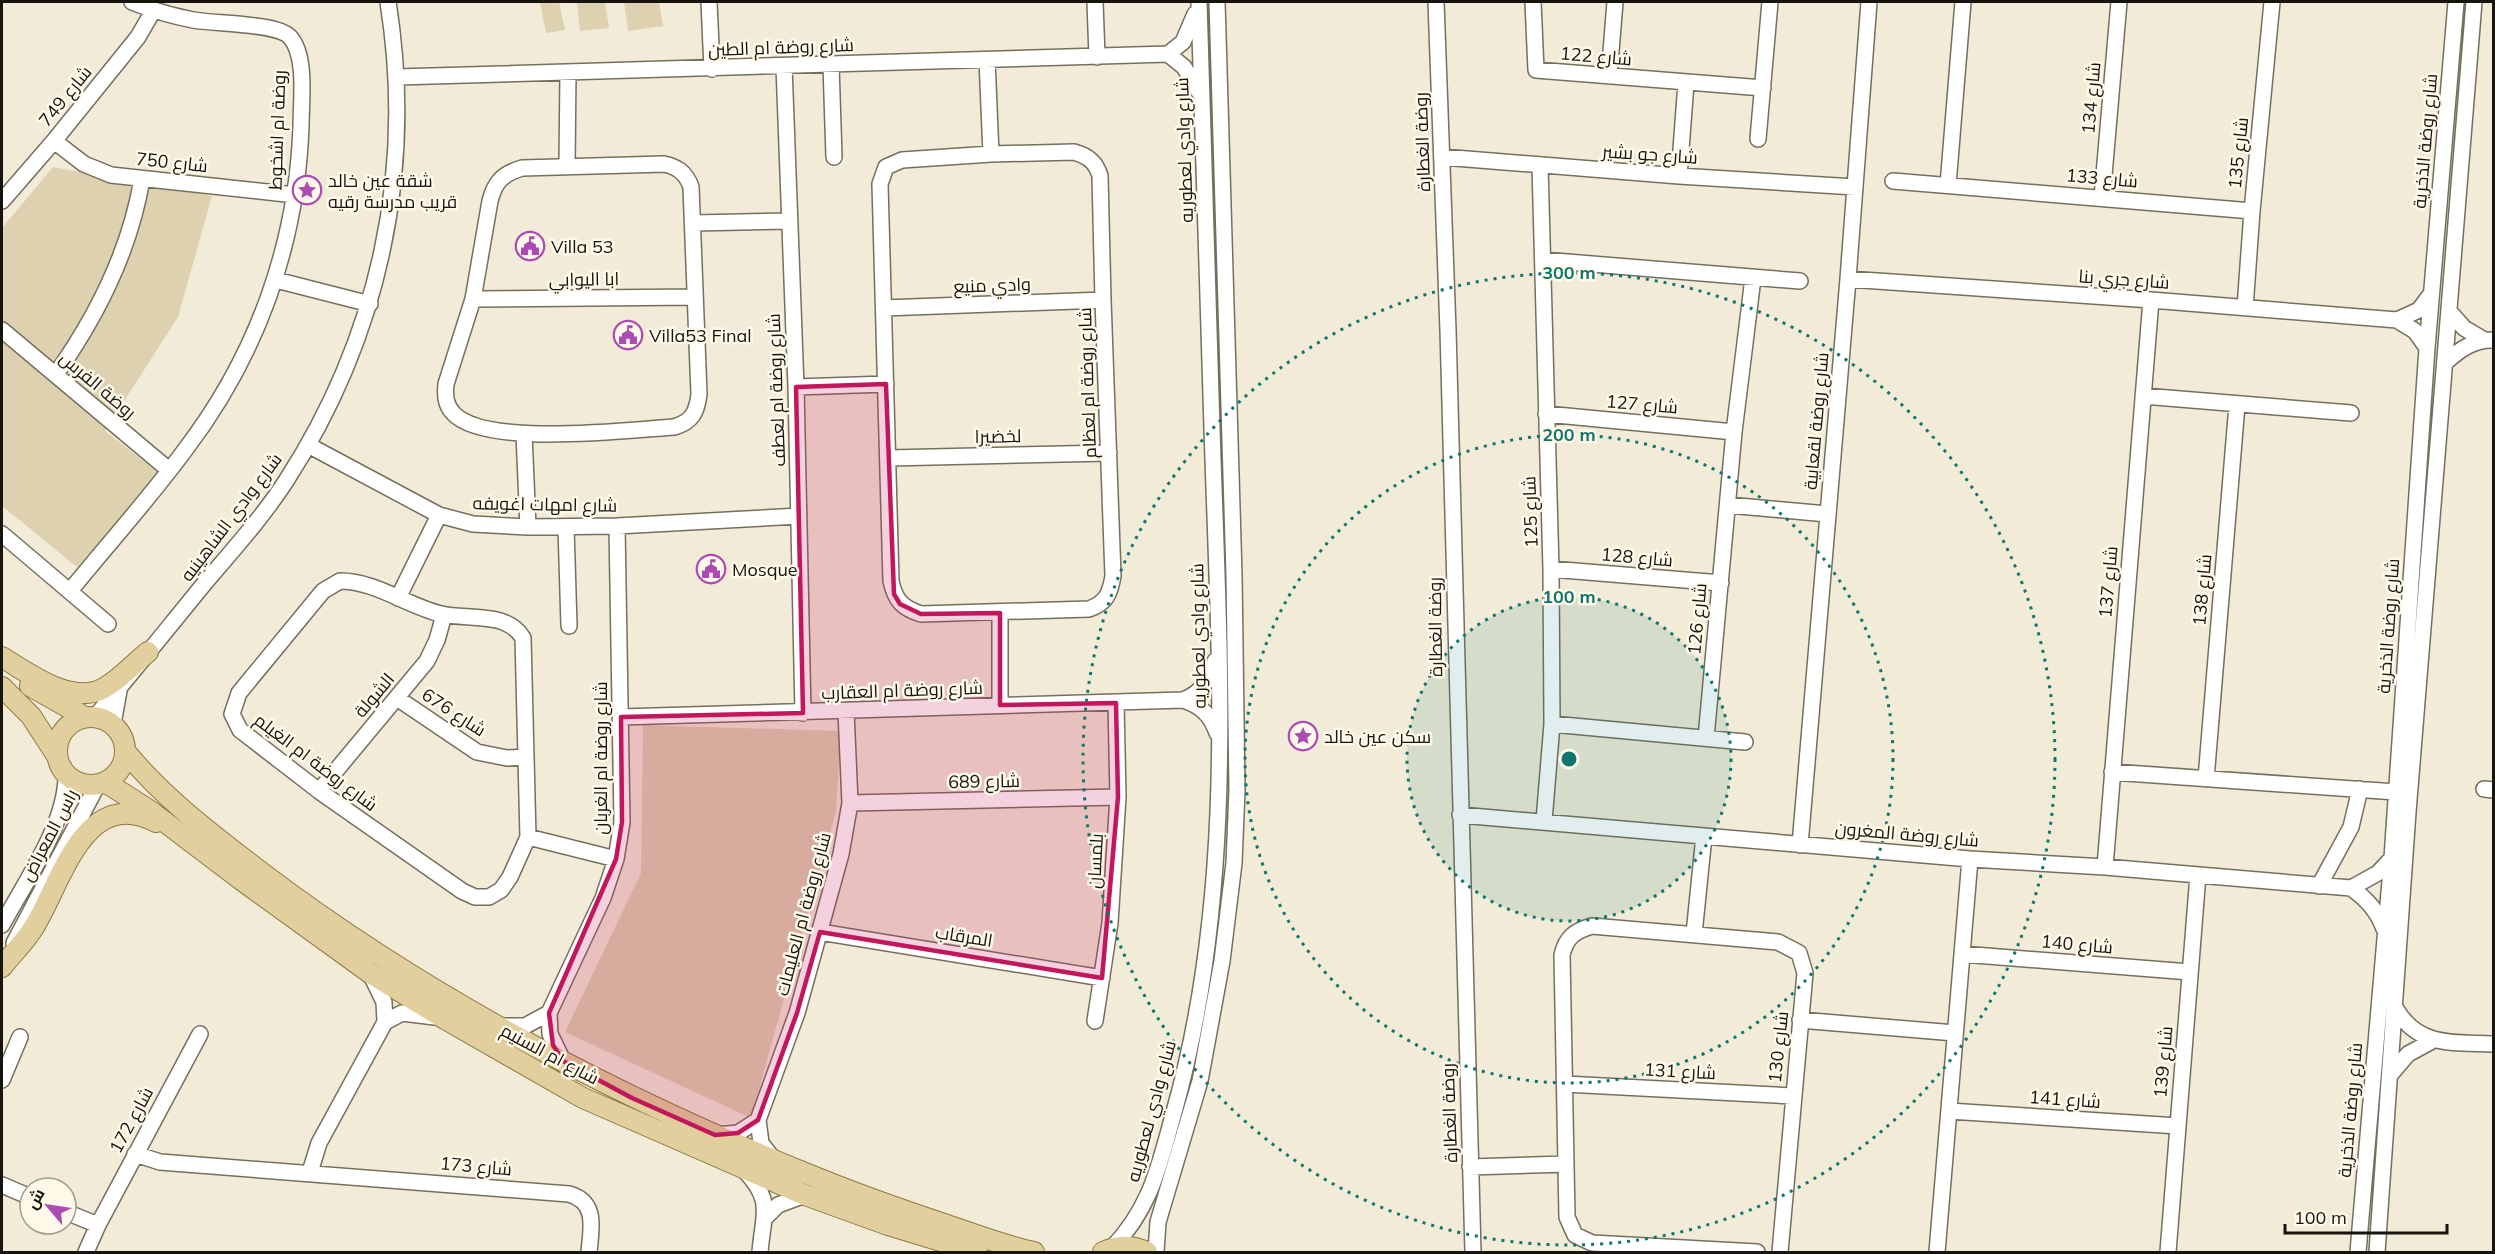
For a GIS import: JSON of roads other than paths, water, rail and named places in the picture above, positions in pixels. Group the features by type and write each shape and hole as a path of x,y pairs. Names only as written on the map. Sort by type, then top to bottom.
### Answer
{"main road":[{"path":"2,657 48,683 84,693 102,689 148,652"},
{"path":"2,664 40,693 98,719 119,732 125,751 120,769 101,783 81,783 66,774 57,756 30,716 2,687"},
{"path":"57,756 61,735 67,727 98,719"},
{"name":"شارع ام السنيم","path":"125,751 141,771 184,813 285,890 402,969 498,1026 632,1098 715,1136 859,1195 1035,1252"},
{"name":"شارع ام السنيم","path":"101,783 133,799 370,973 445,1019 584,1098 805,1195 888,1225 977,1252"},
{"path":"2,967 33,929 76,848 95,823 110,815 136,814 183,835"},
{"path":"1107,1251 1123,1246 1136,1247 1147,1252"}],"street":[{"name":"روضة ام اشخوط","path":"70,591 170,470 222,395 257,326 276,280 295,195 300,152 302,85 298,54 288,35 271,27 225,25 153,11 132,2"},
{"name":"شارع وادي الشاهينيه","path":"98,719 119,688 285,483 308,445 346,370 370,303 389,218 396,142 396,77 388,2"},
{"path":"709,2 712,69"},
{"path":"1095,2 1097,57"},
{"path":"1199,2 1189,33 1177,48 1168,54 1191,75 1202,100"},
{"name":"شارع وادي لعطوريه","path":"1107,1251 1139,1216 1149,1193 1184,1077 1207,958 1216,876 1220,743 1199,2"},
{"name":"شارع وادي لعطوريه","path":"1156,1252 1158,1222 1200,1081 1222,961 1234,863 1237,790 1234,575 1217,2"},
{"name":"روضة الغطارة","path":"1436,2 1473,1252"},
{"name":"شارع 122","path":"1533,2 1536,70 1763,88"},
{"path":"1609,76 1615,2"},
{"path":"1758,139 1770,2"},
{"name":"شارع روضة لقعابية","path":"1800,845 1869,2"},
{"path":"1948,185 1963,2"},
{"name":"شارع 134","path":"2102,198 2119,2"},
{"name":"شارع 135","path":"2245,308 2272,2"},
{"name":"شارع روضة الذخرية","path":"2358,1252 2392,858 2427,348 2456,2"},
{"name":"شارع روضة الذخرية","path":"2378,1252 2408,812 2474,2"},
{"name":"شارع 749","path":"2,201 138,37 153,11"},
{"name":"شارع روضة ام الطين","path":"396,77 1168,54"},
{"path":"987,60 991,154"},
{"path":"831,65 834,157"},
{"name":"شارع روضة ام لعطف","path":"784,66 796,387 803,713"},
{"path":"567,166 568,72"},
{"path":"1679,176 1686,83"},
{"name":"شارع 750","path":"54,141 84,164 101,172 142,179 295,195"},
{"name":"شارع روضة ام لعظام","path":"1074,152 1092,160 1098,167 1100,176 1113,576 1106,599 1089,609 921,614 900,604 894,594 891,581 880,184 886,167 902,160 991,154 1074,152"},
{"name":"شارع جو بشير","path":"1442,157 1540,166 1855,187"},
{"path":"664,164 672,166 688,177 694,223 699,394 692,418 684,424 674,427 524,434 480,429 466,423 448,407 445,397 446,384 473,300 493,189 500,178 508,172 522,168 567,166 664,164"},
{"name":"شارع 125","path":"1540,166 1551,569 1552,724 1544,821"},
{"path":"56,374 94,315 113,274 128,233 142,179"},
{"name":"شارع 133","path":"1893,181 2252,211"},
{"path":"694,223 788,221"},
{"path":"1543,260 1800,281"},
{"name":"شارع 126","path":"1706,738 1734,432 1753,278"},
{"name":"شارع جري بنا","path":"1848,279 2397,320"},
{"path":"276,280 370,303"},
{"path":"2397,320 2419,310 2433,290"},
{"name":"ابا اليوابي","path":"473,300 695,297"},
{"name":"وادي منيع","path":"884,308 1103,300"},
{"name":"شارع 137","path":"2105,867 2151,300"},
{"path":"2449,311 2464,328 2489,340"},
{"path":"2397,320 2415,331 2427,348"},
{"name":"روضة الفرس","path":"2,330 170,470"},
{"path":"2445,363 2462,348 2489,340"},
{"path":"796,387 886,384"},
{"path":"2143,396 2351,413"},
{"name":"شارع 138","path":"2206,778 2237,405"},
{"name":"شارع 127","path":"1546,414 1734,432"},
{"path":"524,434 528,527"},
{"name":"شارع امهات اغويفه","path":"308,445 439,515 472,524 528,527 617,526 799,516"},
{"name":"لخضيرا","path":"889,458 1109,453"},
{"path":"1728,505 1827,514"},
{"path":"398,598 439,515"},
{"path":"566,526 569,626"},
{"name":"شارع روضة ام الغربان","path":"549,1013 603,898 616,859 622,822 617,526"},
{"path":"2,534 108,624"},
{"name":"شارع 128","path":"1551,569 1720,583"},
{"name":"شارع روضة ام الغيلم","path":"352,581 398,598 425,610 444,615 500,621 518,629 523,638 528,837 510,877 501,890 489,897 475,897 462,891 319,791 240,730 232,714 233,704 239,693 323,591 332,584 352,581"},
{"path":"1000,613 1000,705"},
{"name":"الشولة","path":"319,791 397,698 432,651 444,615"},
{"path":"1184,700 1196,695 1208,682 1218,651"},
{"name":"شارع 676","path":"397,698 477,752 507,758 526,757"},
{"path":"1184,700 1195,704 1208,715 1220,743"},
{"name":"شارع روضة ام العقارب","path":"621,717 1184,700"},
{"name":"بلمسان","path":"1095,1021 1110,924 1118,797 1116,703"},
{"name":"شارع روضة ام العليمات","path":"758,1120 797,1014 841,854 850,803 846,711"},
{"path":"1552,724 1745,742"},
{"path":"2112,772 2396,792"},
{"name":"راس المعراض","path":"2,925 52,831 66,791 66,774"},
{"name":"راس المعراض","path":"2,967 101,783"},
{"path":"2319,886 2351,827 2360,789"},
{"name":"شارع 689","path":"850,803 1118,797"},
{"name":"شارع روضة المغرون","path":"1460,815 1970,859 2105,867 2351,888"},
{"path":"1694,934 1704,836"},
{"path":"528,837 616,859"},
{"path":"2385,931 2376,910 2361,894 2351,888 2378,873 2392,858"},
{"path":"1937,1252 1970,859"},
{"name":"شارع 139","path":"2168,1252 2198,875"},
{"name":"شارع 130","path":"1757,1252 1592,1243 1575,1235 1567,1217 1562,955 1564,945 1570,936 1580,930 1592,926 1778,942 1799,953 1805,973 1780,1252"},
{"name":"المرقاب","path":"819,932 1102,978"},
{"name":"شارع 140","path":"1962,954 2190,972"},
{"path":"370,973 384,1002 385,1022"},
{"path":"2396,1009 2407,1025 2432,1041 2493,1044"},
{"path":"310,1173 318,1143 385,1022 395,1016 409,1013 445,1019"},
{"path":"498,1026 525,1026 549,1013 550,1034 563,1061"},
{"path":"1800,1020 1955,1034"},
{"name":"شارع 172","path":"86,1252 135,1154 200,1034"},
{"path":"2,1080 20,1036"},
{"path":"2391,1075 2408,1054 2432,1041"},
{"name":"شارع 131","path":"1565,1084 1793,1096"},
{"name":"شارع 141","path":"1949,1111 2178,1126"},
{"path":"715,1136 738,1133 758,1120 761,1143 775,1161"},
{"name":"شارع 173","path":"135,1154 160,1162 569,1194 582,1199 591,1212 589,1252"},
{"path":"1470,1167 1566,1164"},
{"path":"744,1170 759,1187 764,1197 766,1217 760,1252"},
{"path":"2,1185 18,1192"},
{"path":"766,1217 778,1204 805,1195"},
{"path":"78,1217 98,1225"}],"place":[{"name":"شقة عين خالد قريب مدرسة رقيه","path":"307,190"},
{"name":"Villa 53","path":"530,246"},
{"name":"Villa53 Final","path":"628,335"},
{"name":"Mosque","path":"711,569"},
{"name":"سكن عين خالد","path":"1303,736"}]}
